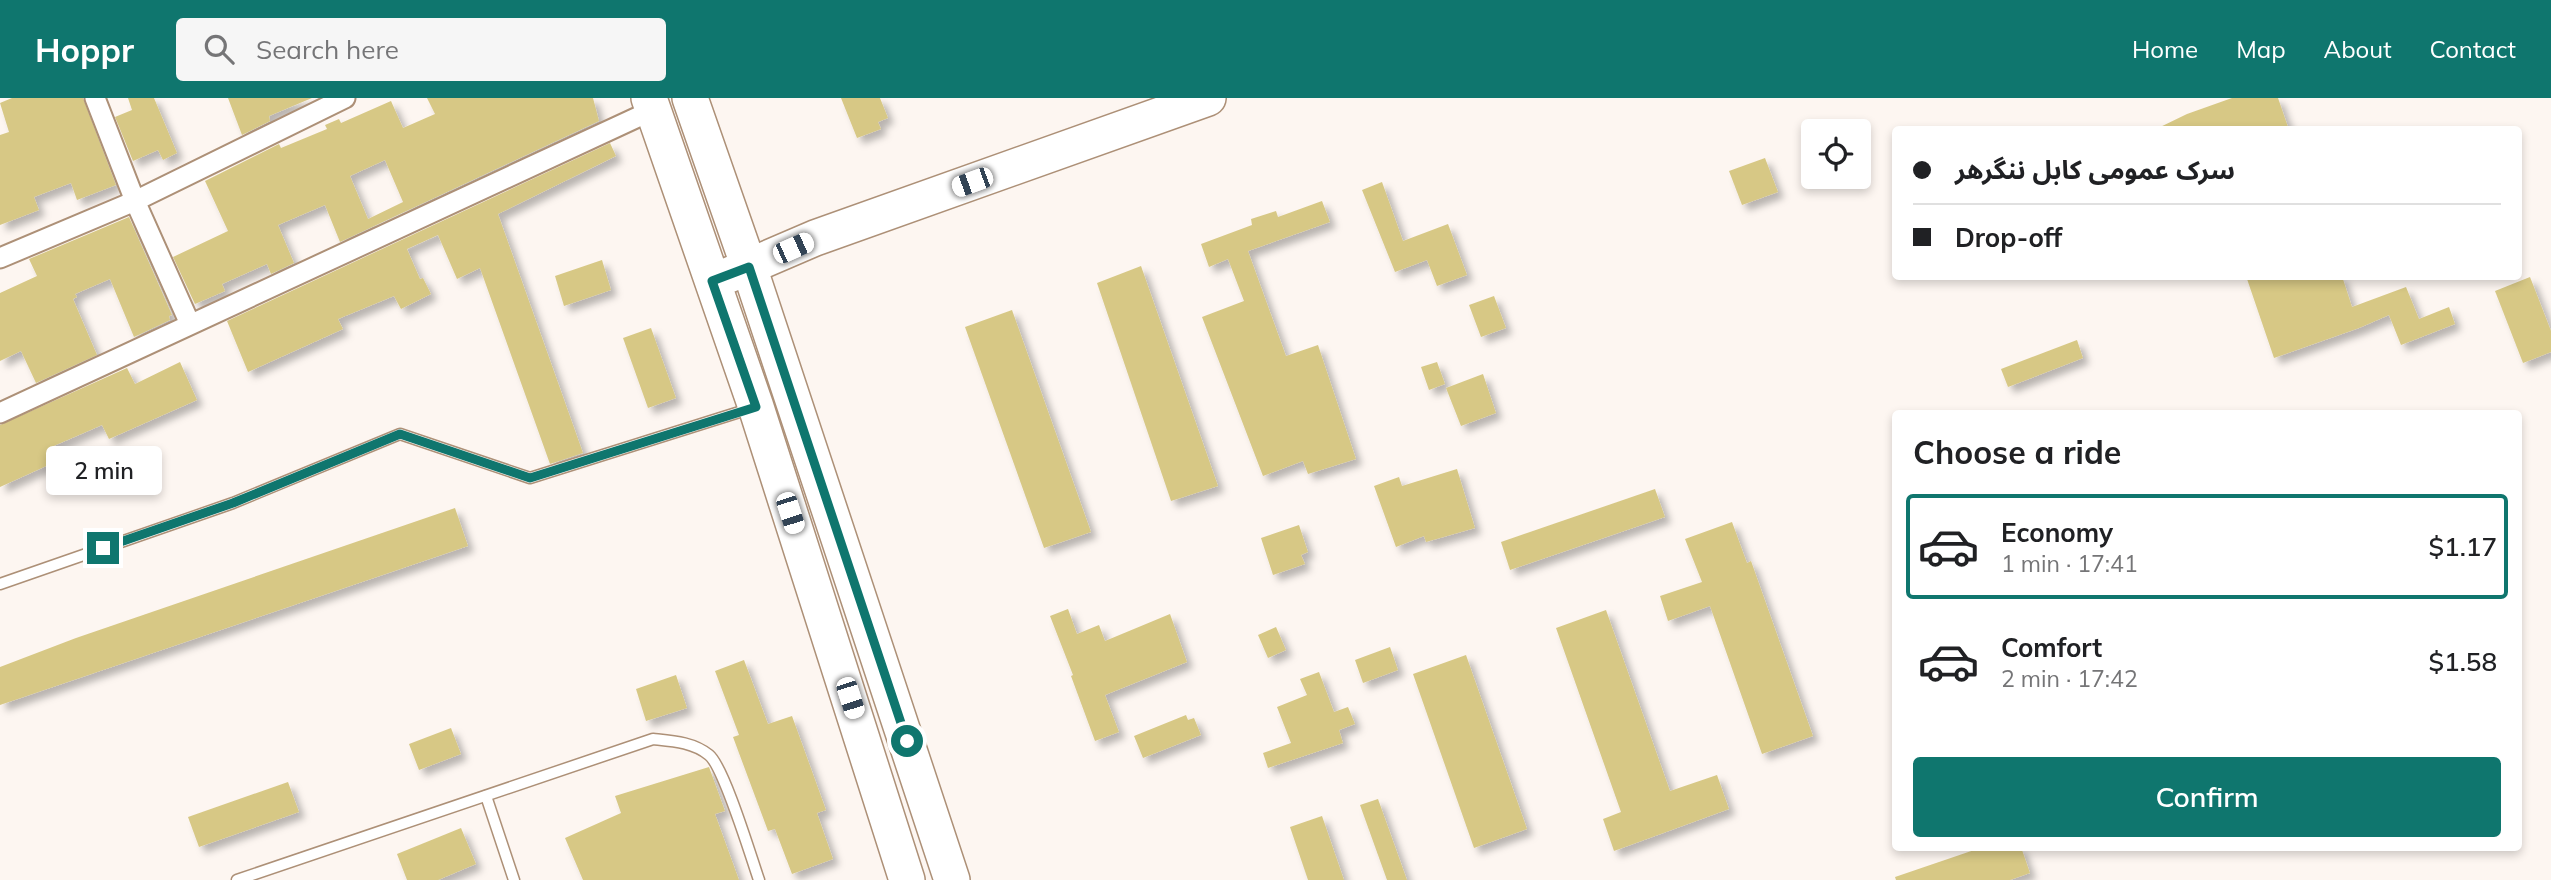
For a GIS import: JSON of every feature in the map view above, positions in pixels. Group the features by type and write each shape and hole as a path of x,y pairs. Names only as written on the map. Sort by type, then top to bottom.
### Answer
{"highway":[{"path":"690,98 749,267 951,880"},
{"path":"712,281 815,238 1208,98"},
{"path":"651,104 756,407 908,880"}],"street":[{"path":"96,98 135,201 190,324"},
{"path":"0,258 135,201 345,98"},
{"path":"0,413 651,104"}],"lane":[{"path":"0,584 233,503 400,434 530,478 756,407"},
{"path":"237,880 653,739 682,742 711,756 727,786 759,880"},
{"path":"486,796 514,880"}],"building":[{"path":"12,98 83,98 116,185 77,200 71,183 34,197 39,210 0,225 0,135 9,132 0,103"},
{"path":"128,98 154,98 177,153 163,160 158,150 133,161 115,117 132,110"},
{"path":"228,98 312,98 269,116 270,121 242,135"},
{"path":"427,98 593,98 599,121 340,242 325,205 278,225 294,263 271,274 267,264 222,284 225,291 195,304 173,257 228,231 205,181 279,144 281,148 327,129 325,125 339,119 341,123 391,101 403,128 435,114","holes":["385,160 403,202 368,219 350,176"]},
{"path":"841,98 880,98 888,118 878,122 881,129 857,138"},
{"path":"2232,98 2278,98 2288,126 2162,126"},
{"path":"610,143 616,156 498,214 583,453 550,464 480,268 457,279 438,235 407,249 420,279 423,278 431,294 401,309 394,296 338,319 343,329 248,372 227,321"},
{"path":"1765,158 1778,192 1742,205 1729,171"},
{"path":"1382,182 1403,241 1448,224 1467,275 1437,286 1427,260 1395,272 1362,190"},
{"path":"1322,201 1330,222 1248,251 1286,356 1318,345 1356,459 1308,474 1303,461 1263,476 1202,317 1244,301 1228,259 1209,267 1201,244 1252,225 1251,219 1276,211 1278,217"},
{"path":"129,217 172,315 169,316 170,320 134,337 110,279 75,294 77,297 73,299 97,355 36,383 21,351 0,361 0,293 37,276 29,259"},
{"path":"602,260 611,290 564,306 555,276"},
{"path":"1141,266 1218,486 1171,501 1097,283"},
{"path":"2530,277 2551,331 2551,352 2523,363 2495,291"},
{"path":"2247,280 2343,280 2352,307 2406,287 2419,319 2449,307 2455,324 2401,345 2389,315 2274,358"},
{"path":"1494,296 1506,328 1481,337 1469,305"},
{"path":"1012,310 1091,532 1044,548 965,327"},
{"path":"651,328 676,398 648,408 623,338"},
{"path":"2077,340 2083,358 2008,387 2001,369"},
{"path":"180,362 197,400 109,439 102,425 49,448 55,462 0,487 0,425 127,368 135,384"},
{"path":"1437,362 1445,384 1429,390 1421,367"},
{"path":"1483,374 1496,413 1461,426 1446,388"},
{"path":"1457,469 1475,528 1426,542 1424,536 1396,547 1374,486 1399,477 1402,486"},
{"path":"1655,489 1665,517 1510,570 1501,542"},
{"path":"455,508 468,546 0,705 0,667 76,638"},
{"path":"1732,522 1747,563 1751,561 1813,736 1762,754 1710,606 1668,621 1660,596 1702,582 1685,539"},
{"path":"1299,525 1308,552 1301,555 1305,564 1273,575 1261,538"},
{"path":"1068,609 1077,634 1099,625 1105,641 1170,614 1187,662 1105,695 1119,732 1095,741 1050,616"},
{"path":"1606,610 1670,791 1717,775 1729,809 1614,851 1603,819 1621,812 1556,628"},
{"path":"1276,627 1286,650 1268,658 1258,635"},
{"path":"1390,647 1398,670 1363,683 1355,660"},
{"path":"1466,655 1527,829 1474,848 1413,674"},
{"path":"744,660 768,724 792,716 826,810 817,813 833,859 792,874 775,829 768,831 733,737 739,735 715,671"},
{"path":"1319,672 1334,712 1348,707 1355,724 1339,730 1343,743 1268,768 1263,753 1291,743 1277,707 1307,695 1300,679"},
{"path":"676,675 687,708 646,721 636,689"},
{"path":"1186,715 1188,720 1194,718 1201,735 1143,758 1134,736"},
{"path":"451,728 461,754 419,770 409,744"},
{"path":"709,767 725,811 715,814 739,880 583,880 565,838 621,813 615,796"},
{"path":"288,782 299,812 199,847 188,817"},
{"path":"1378,799 1407,880 1387,880 1360,805"},
{"path":"1322,816 1344,880 1308,880 1290,827"},
{"path":"461,828 476,864 438,880 407,880 397,854"},
{"path":"1971,851 2022,851 2030,873 2010,880 1896,880 1895,877"}],"route":[{"path":"103,548 233,503 400,434 530,478 756,407 712,281 749,267 907,741"}]}
